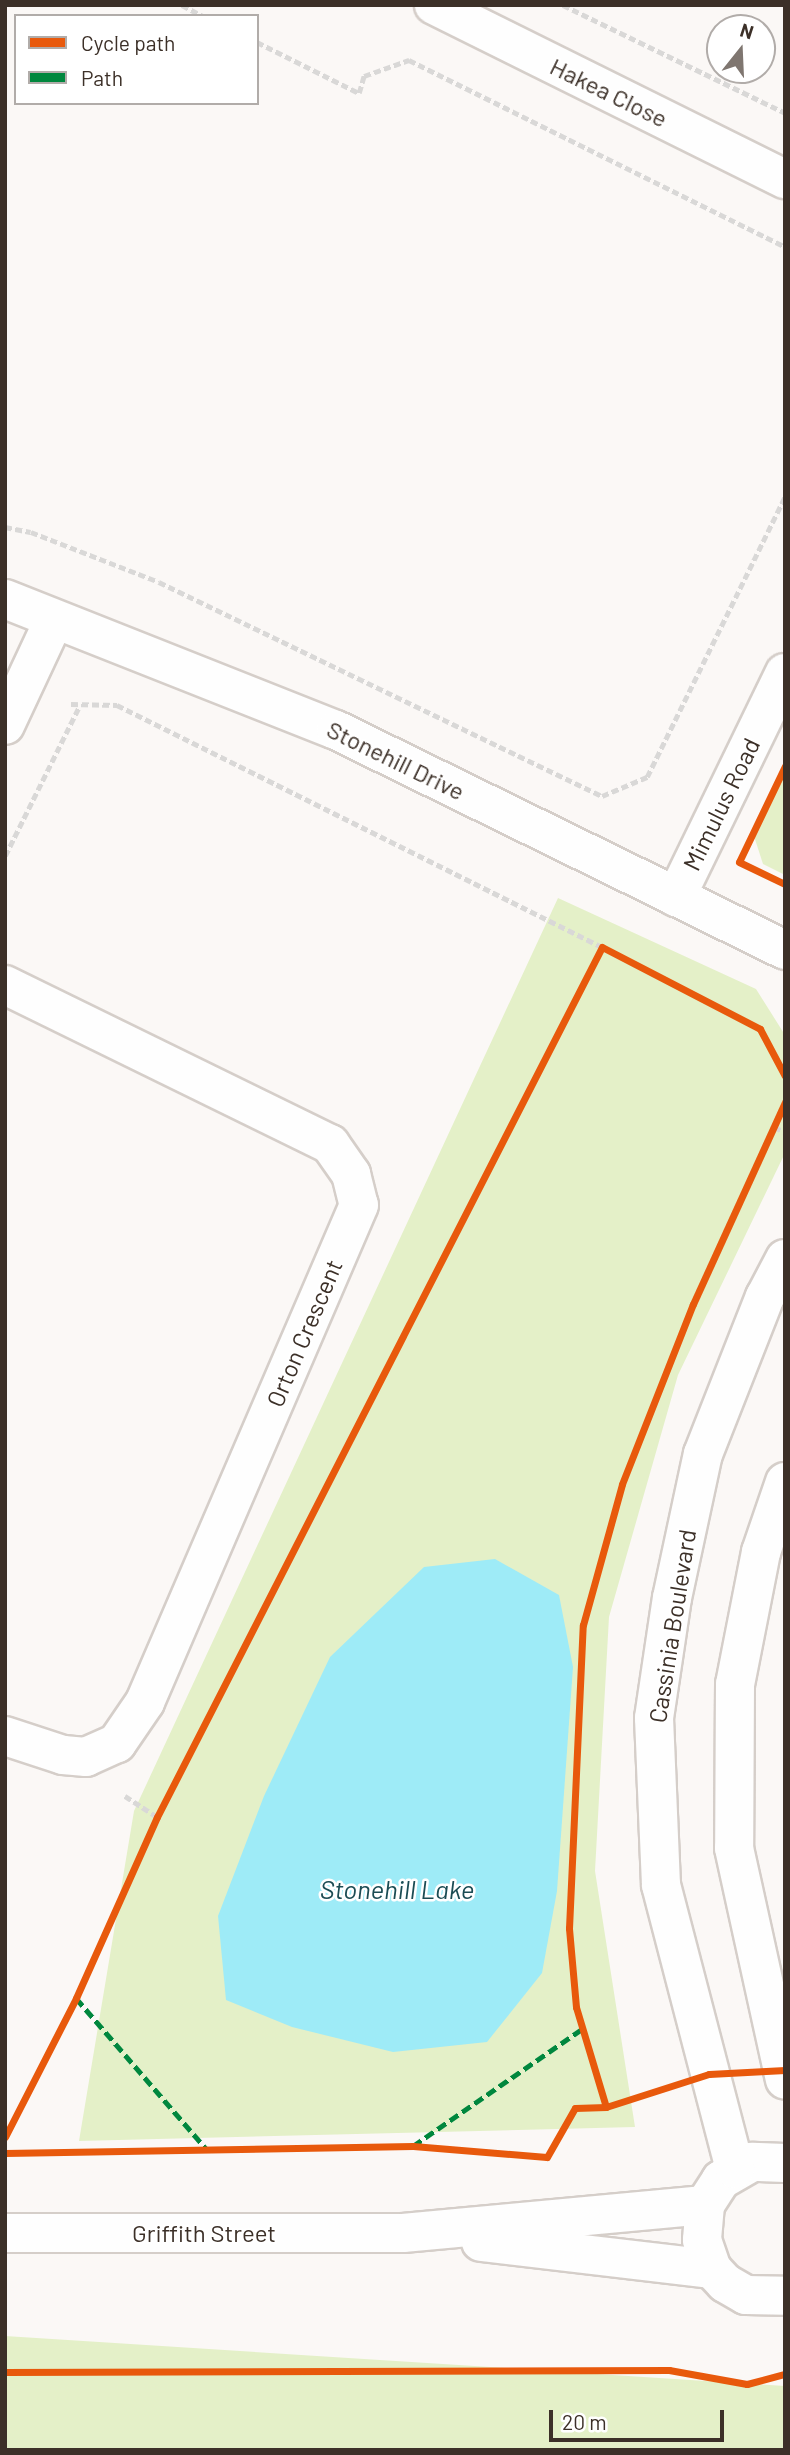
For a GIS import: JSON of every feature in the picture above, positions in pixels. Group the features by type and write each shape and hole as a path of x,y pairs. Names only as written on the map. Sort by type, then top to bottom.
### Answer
{"street":[{"name":"Hakea Close","path":"434,5 785,179"},
{"name":"Stonehill Drive","path":"5,599 336,730 782,951"},
{"path":"5,725 54,620"},
{"name":"Mimulus Road","path":"676,897 785,673"},
{"name":"Orton Crescent","path":"5,985 330,1144 351,1174 359,1205 145,1702 117,1743 86,1757 63,1755 5,1736"},
{"name":"Cassinia Boulevard","path":"735,2169 661,1885 654,1718 671,1598 703,1454 765,1297 785,1259"},
{"path":"785,1482 761,1552 734,1684 734,1848 785,2079"},
{"path":"785,2163 752,2162 735,2169 721,2180 705,2206 702,2240 712,2269 746,2295 785,2296"},
{"name":"Griffith Street","path":"5,2233 403,2233 705,2206"},
{"name":"Griffith Street","path":"403,2233 712,2269"}],"path":[{"path":"182,5 199,14"},
{"path":"563,5 785,113"},
{"path":"259,43 359,93 364,76 409,60 785,247"},
{"path":"5,527 31,533 159,582 602,796 647,777 785,497"},
{"path":"25,684 79,707 117,705 614,953"},
{"path":"5,856 79,707"},
{"path":"595,959 602,947"},
{"path":"768,1140 779,1115"},
{"path":"774,1127 785,1132"},
{"path":"151,1829 163,1805"}],"green space":[{"path":"785,762 785,875 763,864 752,830"},
{"path":"558,898 756,989 785,1035 785,1153 678,1375 609,1617 595,1871 635,2127 79,2141 134,1811"},
{"path":"5,2336 785,2386 785,2450 5,2450"}],"water":[{"name":"Stonehill Lake","path":"495,1559 559,1595 573,1667 557,1891 542,1973 487,2042 393,2052 292,2027 226,2000 218,1916 264,1796 330,1657 424,1567"}],"marked path":[{"path":"76,1998 207,2150"},
{"path":"413,2146 582,2029"}],"cycle path":[{"path":"785,766 739,862 785,884"},
{"path":"5,2137 76,1998 157,1817 602,947 760,1029 785,1076"},
{"path":"606,2107 576,2007 569,1928 583,1625 622,1484 693,1304 785,1102"},
{"path":"5,2153 413,2146 547,2157 575,2108 606,2107 709,2074 785,2070"},
{"path":"5,2372 669,2370 747,2384 785,2374"}]}
